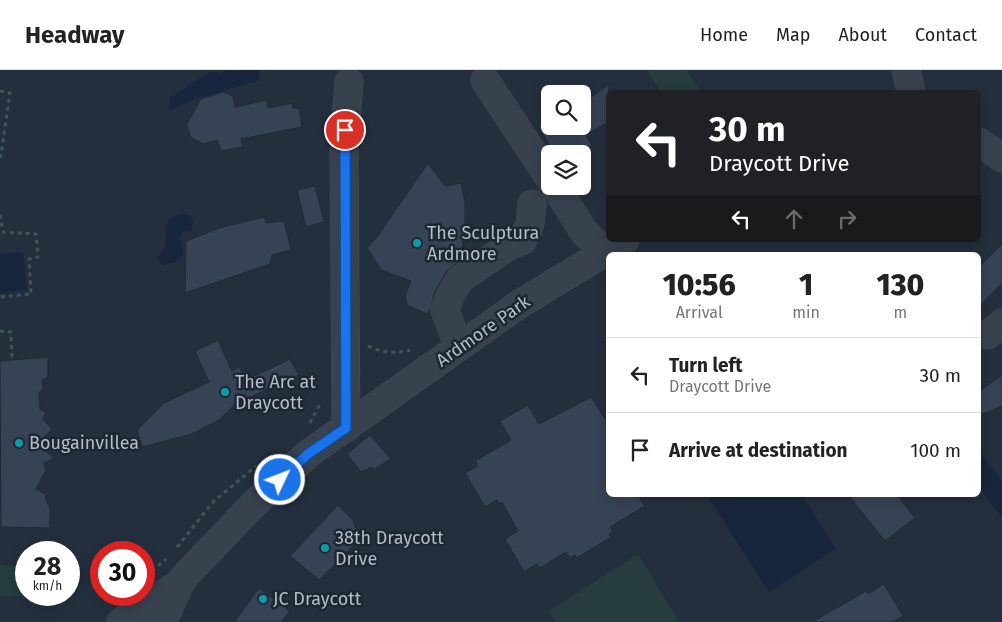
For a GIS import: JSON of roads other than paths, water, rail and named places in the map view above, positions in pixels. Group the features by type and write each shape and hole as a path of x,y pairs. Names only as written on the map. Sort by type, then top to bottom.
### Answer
{"street":[{"path":"906,70 911,90"},
{"path":"485,80 541,165"},
{"path":"346,428 344,146 349,82"},
{"path":"981,143 1002,158"},
{"path":"561,195 584,232 596,242 602,254"},
{"path":"459,347 445,310 450,296 460,279 509,246 522,241 530,224 532,204"},
{"name":"Ardmore Park","path":"180,583 253,505 308,454 518,304 623,242"},
{"path":"128,619 180,583"},
{"path":"164,621 180,583"}],"water":[{"path":"225,70 260,70 258,81 192,100 168,111 171,97 209,72 222,73"},
{"path":"180,214 192,218 191,231 184,231 180,236 183,251 181,258 174,263 162,265 157,259 164,249 166,225"},
{"path":"23,252 27,290 0,293 0,254"},
{"path":"981,454 1002,480 1002,517 981,491"},
{"path":"708,497 803,497 836,549 769,592"}],"place":[{"name":"The Sculptura Ardmore","path":"417,243"},
{"name":"The Arc at Draycott","path":"225,392"},
{"name":"Bougainvillea","path":"19,443"},
{"name":"38th Draycott Drive","path":"325,548"},
{"name":"JC Draycott","path":"263,599"}]}
